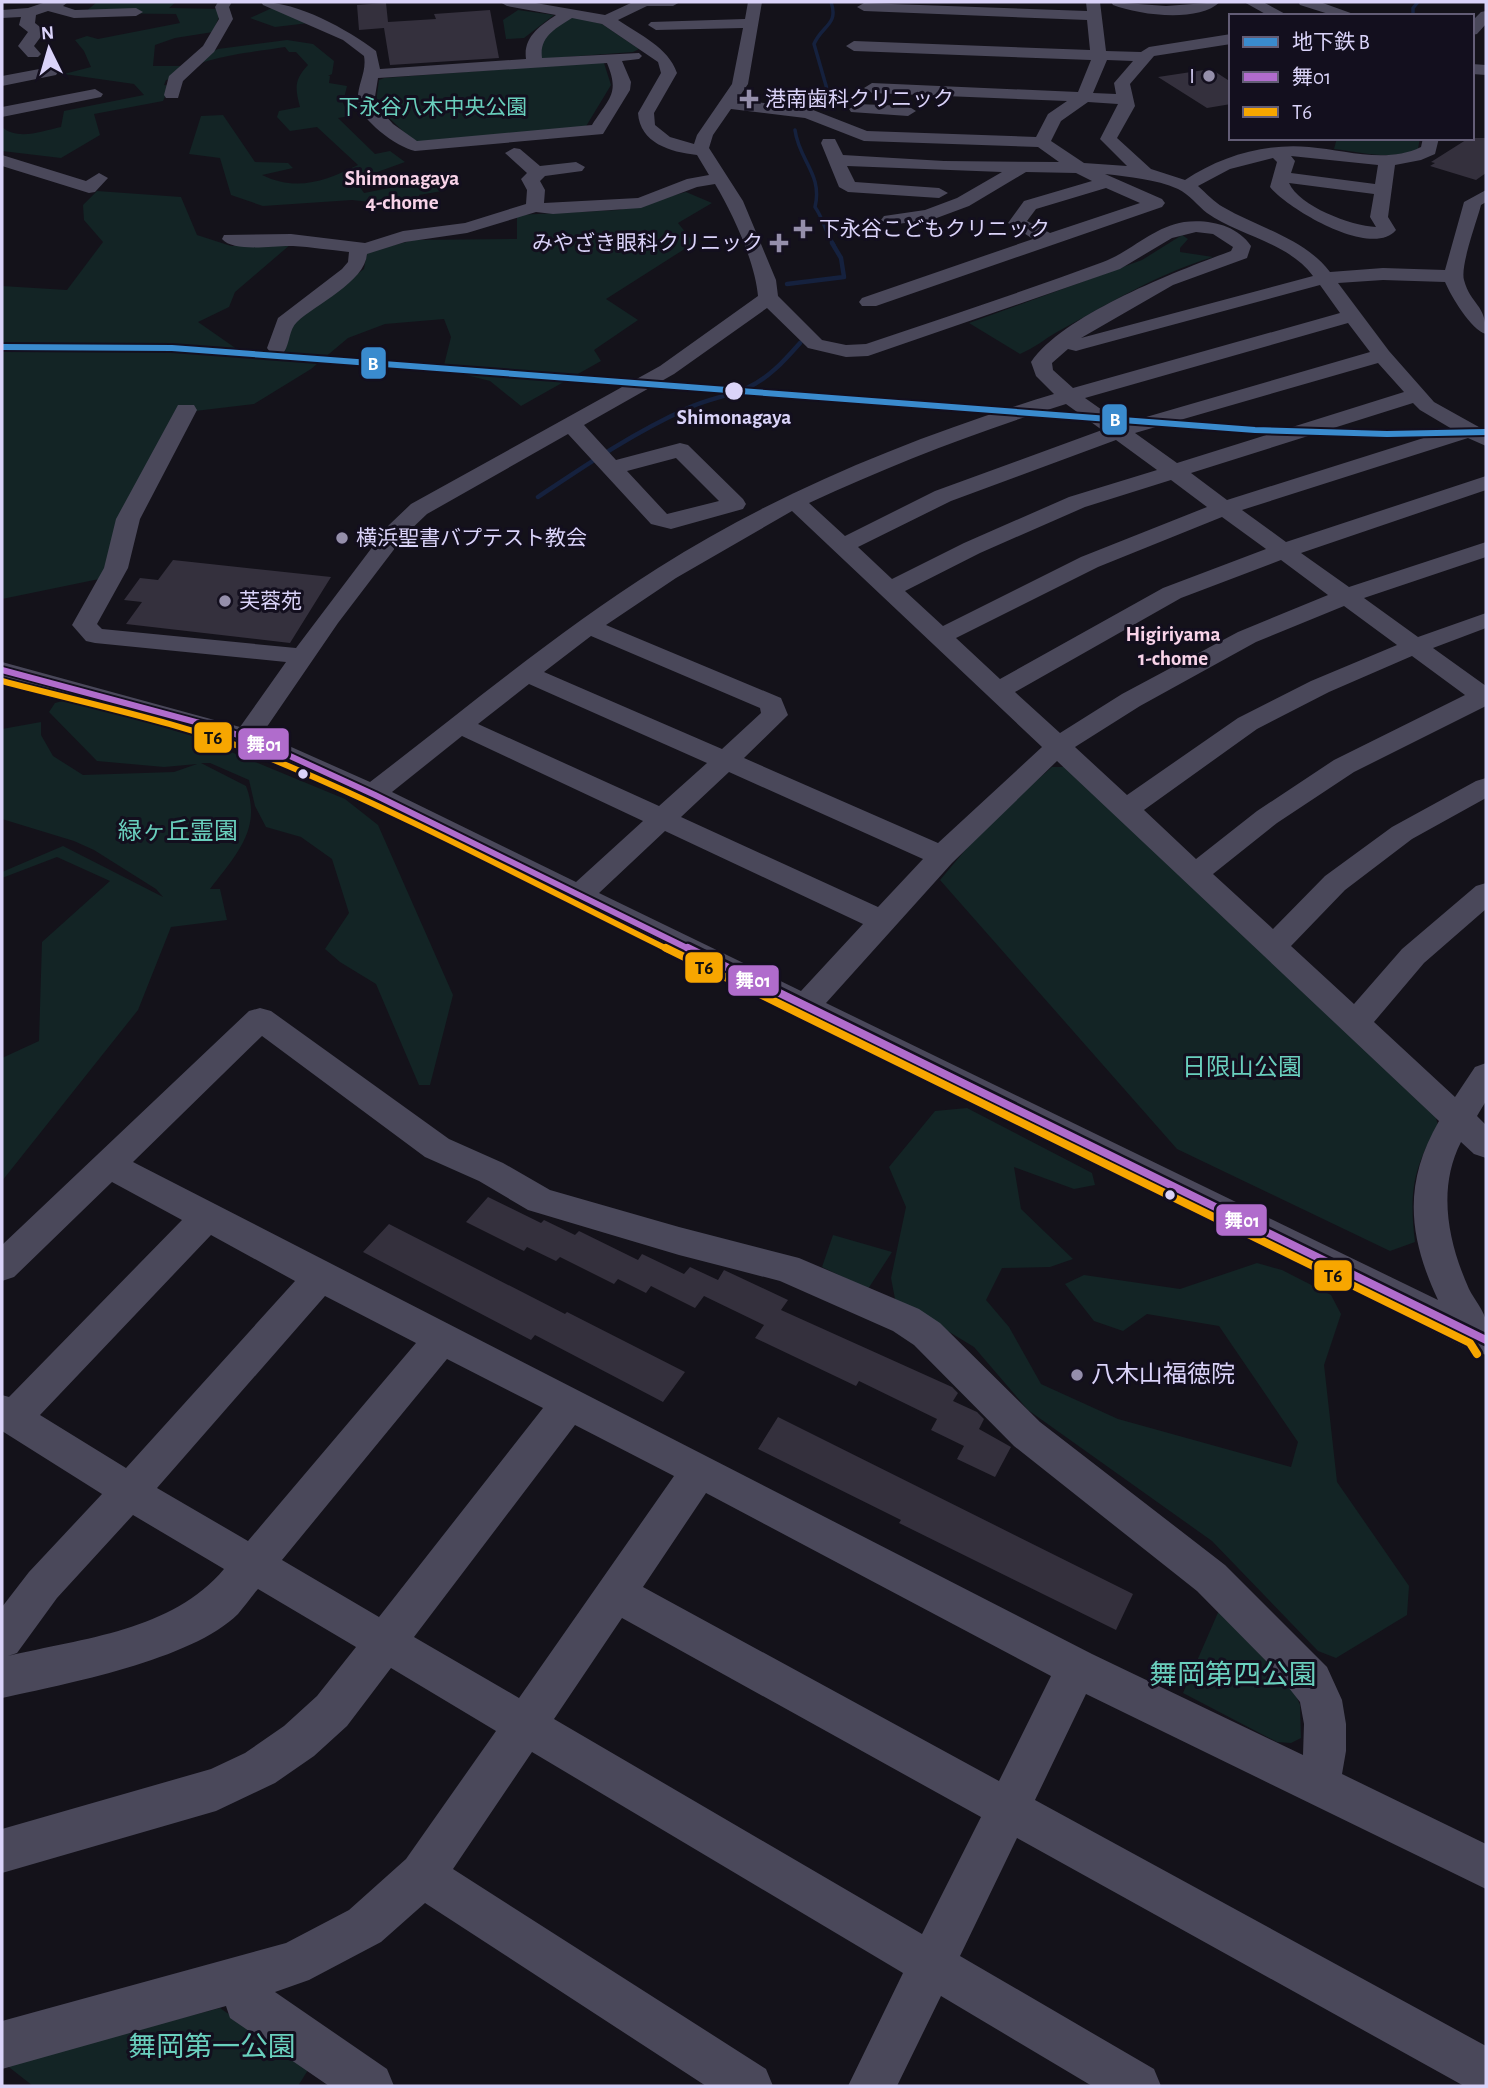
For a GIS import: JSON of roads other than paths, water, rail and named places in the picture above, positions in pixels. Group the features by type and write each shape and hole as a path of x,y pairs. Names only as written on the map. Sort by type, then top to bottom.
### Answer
{"street":[{"path":"172,95 174,79 209,48 226,19 222,7 225,2"},
{"path":"507,2 607,20 658,54 665,61 669,73 646,113 647,125 664,141 686,149 701,150"},
{"path":"607,20 644,2"},
{"path":"649,2 673,2"},
{"path":"755,2 743,73 729,104 705,135 701,150 734,201 766,280 768,298 806,338 826,348 867,351 952,307 1113,265 1136,255 1175,230 1207,228 1226,232 1238,239 1242,246 1240,254 1166,281 1061,342 1041,362 1043,372 1068,395 1485,696 1344,766 1267,817 1194,876"},
{"path":"1118,2 1130,7 1169,10 1213,2"},
{"path":"1251,2 1278,14"},
{"path":"1305,2 1345,14"},
{"path":"226,19 248,16 271,3 362,45 371,54 373,74 366,103 369,111 406,144 415,146 597,130 622,90 623,82 612,57"},
{"path":"2,27 32,23 54,4 74,14 135,12"},
{"path":"862,4 980,7 1036,27 1098,55 1145,57"},
{"path":"857,109 867,77 852,42 871,13 862,4"},
{"path":"971,87 980,7"},
{"path":"854,46 975,50 1094,9 1099,63 1083,97 1054,118 1042,142"},
{"path":"535,63 531,52 535,38 571,12"},
{"path":"2,14 54,32"},
{"path":"1474,29 1486,15"},
{"path":"32,23 26,46 33,54"},
{"path":"656,25 689,27 718,23 751,23"},
{"path":"1032,95 1036,27"},
{"path":"1144,173 1108,139 1127,106 1122,83 1149,52 1229,39"},
{"path":"373,74 658,54"},
{"path":"2,80 50,72"},
{"path":"867,77 1032,95 1126,99"},
{"path":"2,112 95,94"},
{"path":"729,104 808,113 864,136 944,139 966,134 1042,142 1076,167 1156,203 869,302"},
{"path":"927,112 857,109 835,124 827,138 848,187 939,193 963,202"},
{"path":"1029,117 1054,118"},
{"path":"939,193 944,166 944,139"},
{"path":"1191,190 1206,172 1243,158 1277,152 1312,152 1384,160 1420,156 1429,150 1431,140"},
{"path":"1277,152 1286,161 1279,187 1296,203 1338,224 1382,233 1387,230 1378,217 1387,164 1384,160"},
{"path":"514,153 536,172 576,167"},
{"path":"2,160 89,188 99,178"},
{"path":"837,160 944,166 1076,167 1144,173 1191,190 1212,194 1248,215 1257,214"},
{"path":"890,220 928,215 963,202 1021,168"},
{"path":"535,207 536,190 530,179 538,174 536,172"},
{"path":"1282,177 1383,190"},
{"path":"277,348 285,322 349,273 357,262 358,251 363,248 403,237 459,230 535,207 553,209 640,203 693,183 720,178"},
{"path":"1049,240 1017,223 1030,205 1107,183"},
{"path":"1191,190 1215,209 1294,250 1314,264 1382,355 1417,395 1446,419 1478,435"},
{"path":"1483,321 1460,295 1453,276 1473,202 1486,195"},
{"path":"1276,211 1307,218 1325,218"},
{"path":"231,239 261,242 290,240 363,248"},
{"path":"1061,342 1076,345 1326,278 1383,274 1453,276"},
{"path":"916,286 952,307"},
{"path":"250,733 302,656 408,518 430,502 667,370 768,298"},
{"path":"379,789 587,626 712,545 794,501 889,459 1068,395 1354,315"},
{"path":"842,546 943,496 1120,431 1382,355"},
{"path":"888,590 972,548 1077,502 1417,395"},
{"path":"186,410 128,519 116,568 84,625 95,636 302,656"},
{"path":"568,427 576,430 659,519 671,522 735,504 680,450 605,460"},
{"path":"940,637 1113,551 1228,509 1478,435"},
{"path":"999,690 1172,593 1283,551 1486,483"},
{"path":"794,501 1486,1145"},
{"path":"810,1001 942,856 1056,747 1131,700 1247,638 1347,596 1486,549"},
{"path":"1126,810 1264,714 1414,646 1486,620"},
{"path":"583,890 775,715 772,704 587,626"},
{"path":"2,654 206,710 250,733 266,745 379,789 1478,1330"},
{"path":"2,670 218,728 250,733"},
{"path":"526,673 942,856"},
{"path":"459,725 883,920"},
{"path":"1273,947 1335,883 1402,833 1486,787"},
{"path":"1355,1024 1413,956 1486,893"},
{"path":"2,1267 260,1019 437,1148 491,1172 540,1200 679,1241 787,1268 906,1320 928,1334 1027,1434 1211,1578 1312,1681 1321,1700 1325,1724 1325,1751 1318,1786"},
{"path":"1478,1330 1446,1278 1436,1242 1430,1196 1436,1160 1486,1075"},
{"path":"109,1165 1077,1668 1486,1867"},
{"path":"206,1217 7,1414 130,1492 1137,2086"},
{"path":"2,1639 43,1585 130,1492 320,1277"},
{"path":"2,1678 152,1641 188,1624 222,1602 441,1339"},
{"path":"2,1851 215,1789 260,1768 299,1741 332,1711 569,1403"},
{"path":"2,2045 293,1964 365,1926 422,1875 700,1470"},
{"path":"614,1592 1009,1807 1486,2072"},
{"path":"872,2086 1077,1668"},
{"path":"422,1875 749,2086"},
{"path":"243,1977 247,2001 370,2086"}],"waterway":[{"path":"812,102 827,89 814,44 833,16 831,2"},
{"path":"1413,14 1413,8 1418,2"},
{"path":"795,130 816,185 815,207 834,245"},
{"path":"787,284 844,277 841,258 832,243"},
{"path":"538,497 610,450 666,418 755,384 776,368 800,343"}],"metro line":[{"name":"B","path":"2,347 172,348 1255,430 1387,434 1486,432"}],"place":[{"name":"I","path":"1209,76"},
{"name":"港南歯科クリニック","path":"749,99"},
{"name":"下永谷こどもクリニック","path":"803,229"},
{"name":"みやざき眼科クリニック","path":"779,243"},
{"name":"Shimonagaya","path":"734,391"},
{"name":"横浜聖書バプテスト教会","path":"342,538"},
{"name":"芙蓉苑","path":"225,601"},
{"name":"八木山福徳院","path":"1077,1375"}],"district":[{"name":"Shimonagaya 4-chome","path":"402,190"},
{"name":"Higiriyama 1-chome","path":"1173,646"}],"park label":[{"name":"下永谷八木中央公園","path":"433,107"},
{"name":"緑ヶ丘霊園","path":"178,832"},
{"name":"日限山公園","path":"1242,1068"},
{"name":"舞岡第四公園","path":"1233,1676"},
{"name":"舞岡第一公園","path":"212,2048"}]}
